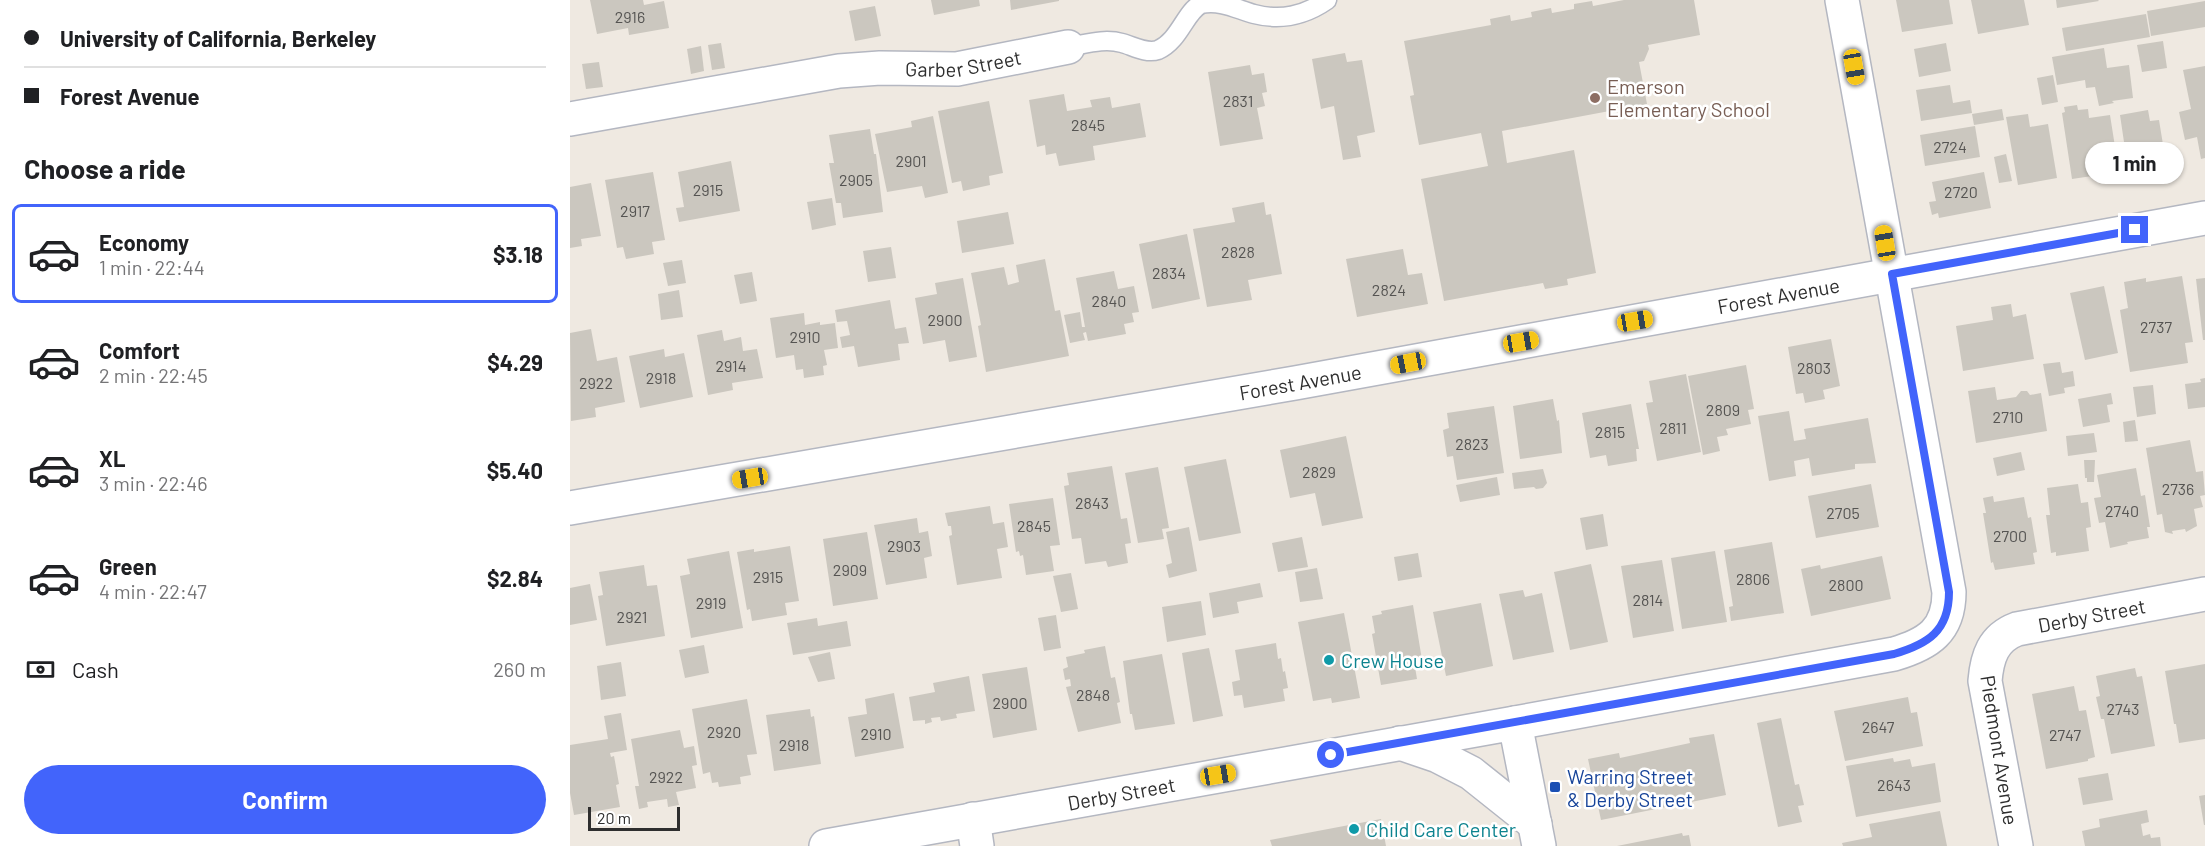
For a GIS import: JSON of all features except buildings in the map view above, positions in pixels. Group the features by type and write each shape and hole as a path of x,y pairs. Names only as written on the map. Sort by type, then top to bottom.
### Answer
{"street":[{"path":"1842,0 1892,274"},
{"name":"Garber Street","path":"570,119 839,71 880,68 957,69 1068,47"},
{"name":"Forest Avenue","path":"570,508 997,436 2205,218"},
{"name":"Derby Street","path":"826,846 975,833 1399,743 1894,654 1914,648 1929,640 1941,628 1948,610 1949,592 1892,274"},
{"name":"Derby Street","path":"1989,654 2002,637 2018,629 2205,594"},
{"name":"Piedmont Avenue","path":"1989,654 1986,688 2016,846"},
{"path":"1515,723 1537,835"},
{"path":"1399,743 1438,756 1471,773 1537,835"}],"lane":[{"name":"Garber Street","path":"1068,47 1106,40 1143,50 1156,50 1175,38 1191,14 1201,4 1223,1 1252,14 1280,18 1312,10 1327,0"}],"place":[{"name":"Emerson Elementary School","path":"1595,98"},
{"name":"Crew House","path":"1329,660"},
{"name":"Warring Street & Derby Street","path":"1555,787"},
{"name":"Child Care Center","path":"1354,829"}],"route":[{"path":"1331,755 1894,654 1914,648 1929,640 1941,628 1948,610 1949,592 1892,274 2135,230"}]}
